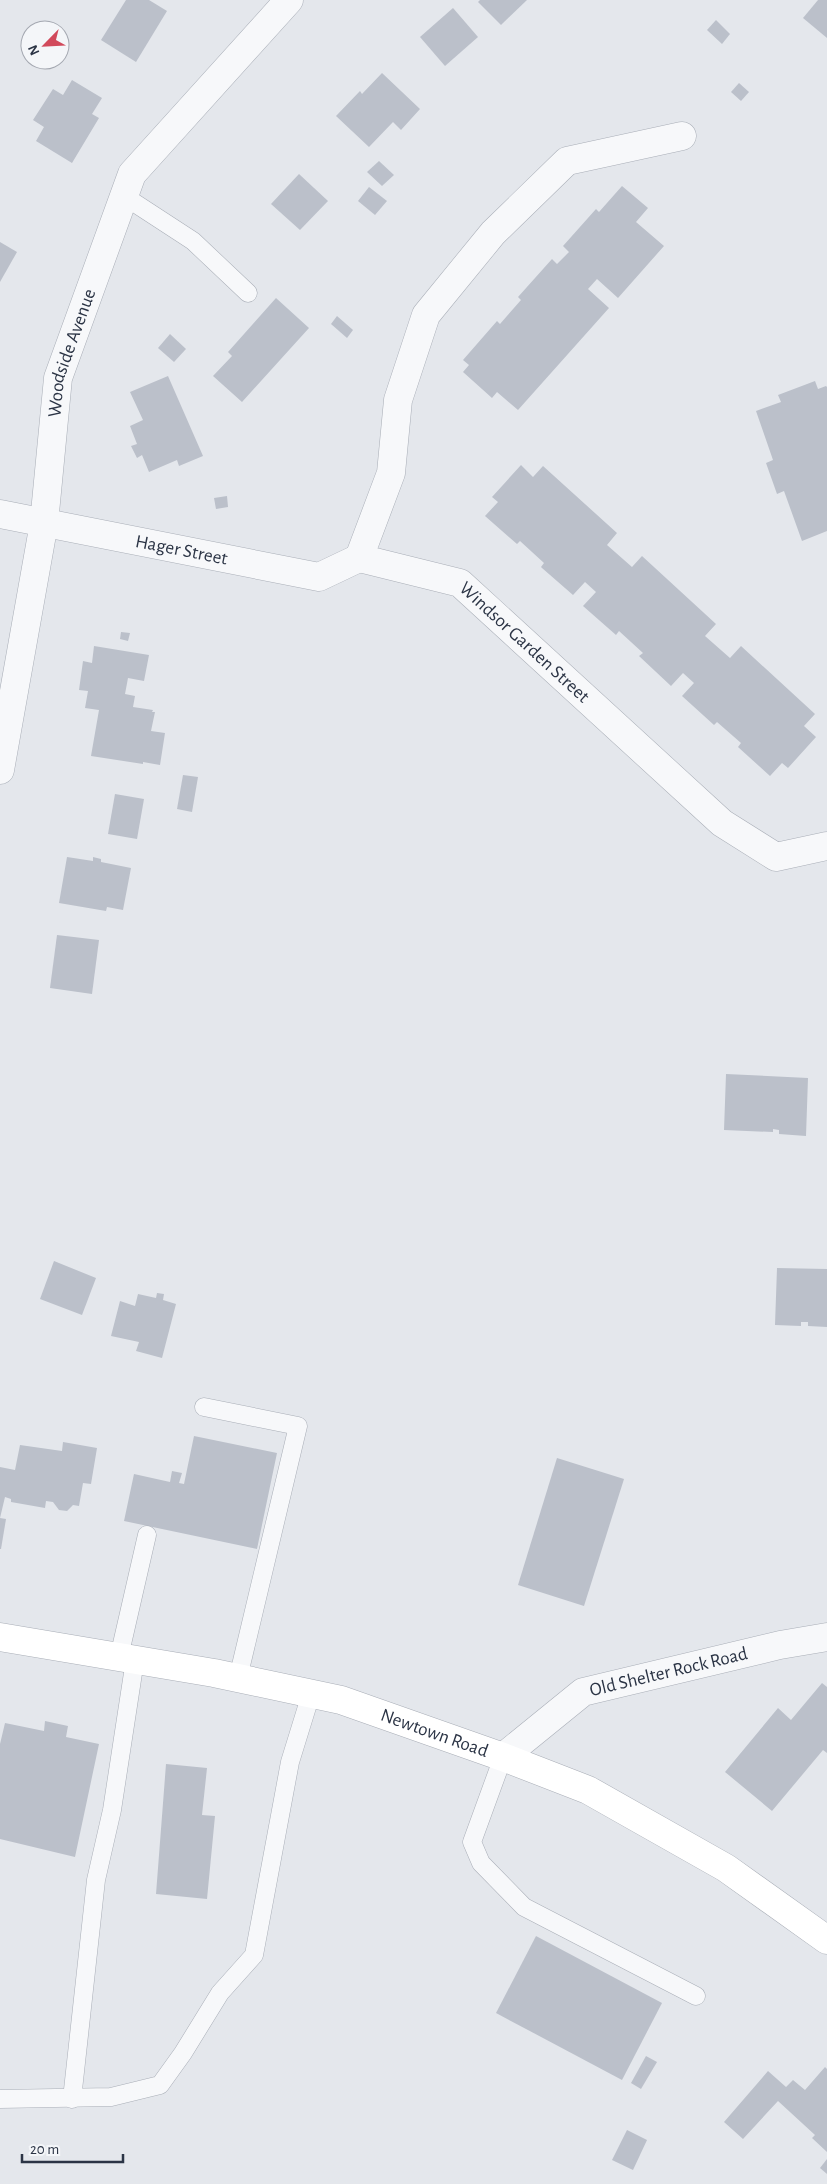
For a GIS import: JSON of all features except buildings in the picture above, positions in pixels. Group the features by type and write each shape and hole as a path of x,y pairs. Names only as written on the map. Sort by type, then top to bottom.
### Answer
{"main road":[{"name":"Newtown Road","path":"0,1637 238,1678 341,1700 503,1757 597,1795 726,1868 827,1940"}],"street":[{"name":"Woodside Avenue","path":"0,770 44,523 58,378 132,174 289,0"},
{"path":"359,558 391,473 398,400 426,315 493,233 567,161 682,136"},
{"name":"Hager Street","path":"0,514 319,578 359,558"},
{"name":"Windsor Garden Street","path":"359,558 460,583 722,823 776,857 827,846"},
{"name":"Old Shelter Rock Road","path":"503,1757 583,1692 780,1645 827,1637"}],"lane":[{"path":"124,196 193,241 248,293"},
{"path":"204,1407 298,1426 238,1678"},
{"path":"72,2099 96,1880 112,1810 127,1658 147,1535"},
{"path":"0,2099 111,2097 160,2085 183,2053 220,1993 254,1955 290,1762 311,1694"},
{"path":"503,1757 472,1842 481,1863 524,1907 696,1996"}]}
